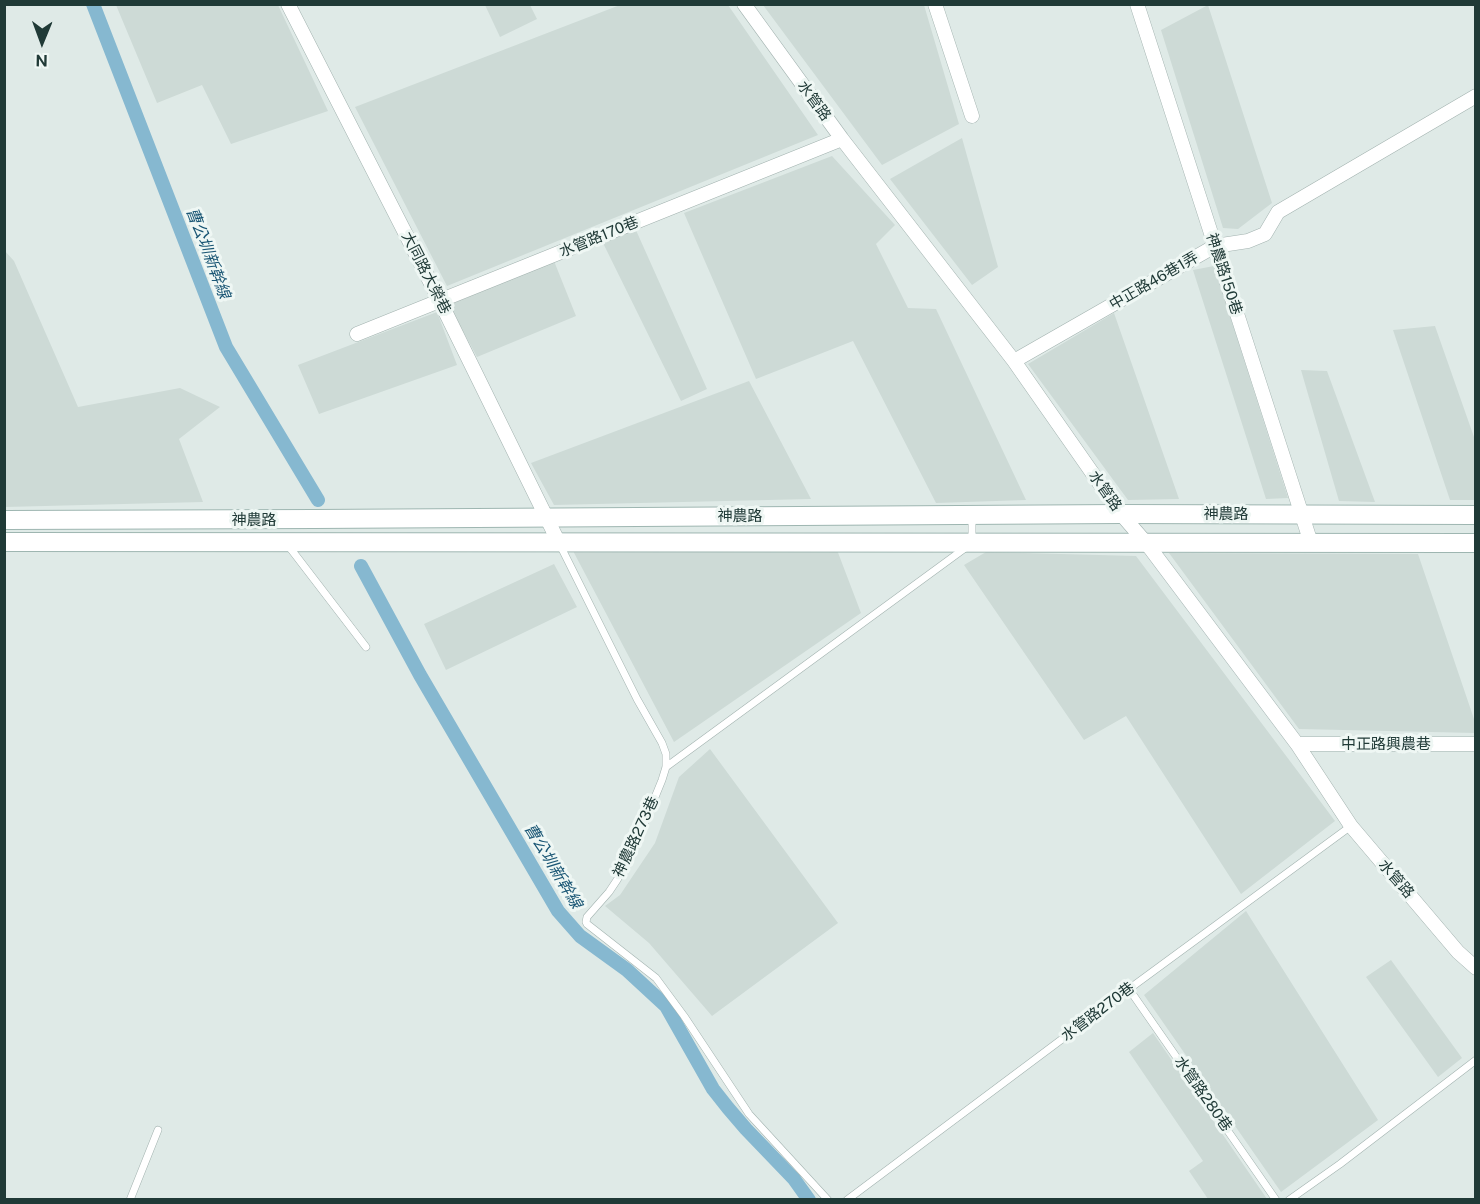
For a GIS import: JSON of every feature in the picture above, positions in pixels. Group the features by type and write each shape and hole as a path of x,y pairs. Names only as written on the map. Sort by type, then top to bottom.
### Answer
{"street":[{"name":"大同路大榮巷","path":"288,4 440,301 559,543"},
{"name":"水管路","path":"744,4 842,139 1014,361 1121,514 1147,544 1297,744 1351,826 1458,952 1476,968"},
{"path":"935,4 972,116"},
{"name":"神農路150巷","path":"1137,4 1311,543"},
{"name":"中正路46巷1弄","path":"1014,361 1215,246 1248,241 1265,234 1278,212 1476,96"},
{"name":"水管路170巷","path":"357,334 842,139"},
{"name":"神農路","path":"4,520 1121,514 1476,515"},
{"name":"神農路","path":"4,542 1476,543"},
{"name":"中正路興農巷","path":"1297,744 1476,744"}],"lane":[{"path":"666,767 972,543 972,515"},
{"path":"286,542 366,647"},
{"path":"559,543 637,699 662,743 666,754 666,767"},
{"name":"神農路273巷","path":"666,767 631,856 617,880 586,917 586,922 656,978 749,1114 828,1200"},
{"name":"水管路270巷","path":"847,1200 1351,826"},
{"name":"水管路280巷","path":"1129,989 1276,1200"},
{"path":"1289,1200 1476,1060"},
{"path":"130,1200 158,1130"}],"shaded area":[{"path":"116,5 278,5 328,111 231,144 202,85 157,103"},
{"path":"485,5 530,5 537,19 500,37"},
{"path":"620,5 728,5 818,135 447,286 355,107"},
{"path":"763,5 924,5 959,124 882,165"},
{"path":"1208,5 1272,203 1238,229 1223,228 1161,30"},
{"path":"962,138 998,267 972,285 890,179"},
{"path":"832,156 895,225 876,244 908,308 936,309 1026,500 936,503 853,341 756,379 684,213"},
{"path":"635,228 707,389 681,401 603,243"},
{"path":"5,251 14,261 78,407 180,388 220,407 179,439 203,502 5,507"},
{"path":"554,261 576,316 477,357 449,305"},
{"path":"1214,266 1288,498 1266,499 1193,270"},
{"path":"437,312 457,365 319,414 298,365"},
{"path":"1114,313 1179,499 1128,500 1028,364"},
{"path":"1435,326 1475,440 1475,500 1450,500 1393,330"},
{"path":"1301,370 1327,371 1375,502 1339,501"},
{"path":"749,381 811,499 554,505 531,463"},
{"path":"572,549 837,550 861,613 674,742"},
{"path":"986,552 1136,556 1335,821 1241,894 1126,716 1084,740 964,565"},
{"path":"1169,553 1418,554 1475,722 1475,733 1299,729"},
{"path":"554,564 577,607 446,670 424,624"},
{"path":"710,749 838,923 712,1016 649,943 605,906 620,895 655,843 679,777"},
{"path":"1246,911 1378,1120 1281,1192 1144,995"},
{"path":"1391,960 1462,1058 1438,1077 1366,977"},
{"path":"1153,1033 1267,1199 1208,1199 1189,1171 1203,1161 1129,1052"}],"waterway":[{"name":"曹公圳新幹線","path":"93,4 226,347 318,500"},
{"name":"曹公圳新幹線","path":"361,566 420,675 558,911 580,936 627,970 666,1006 713,1089 746,1129 794,1179 809,1200"}]}
